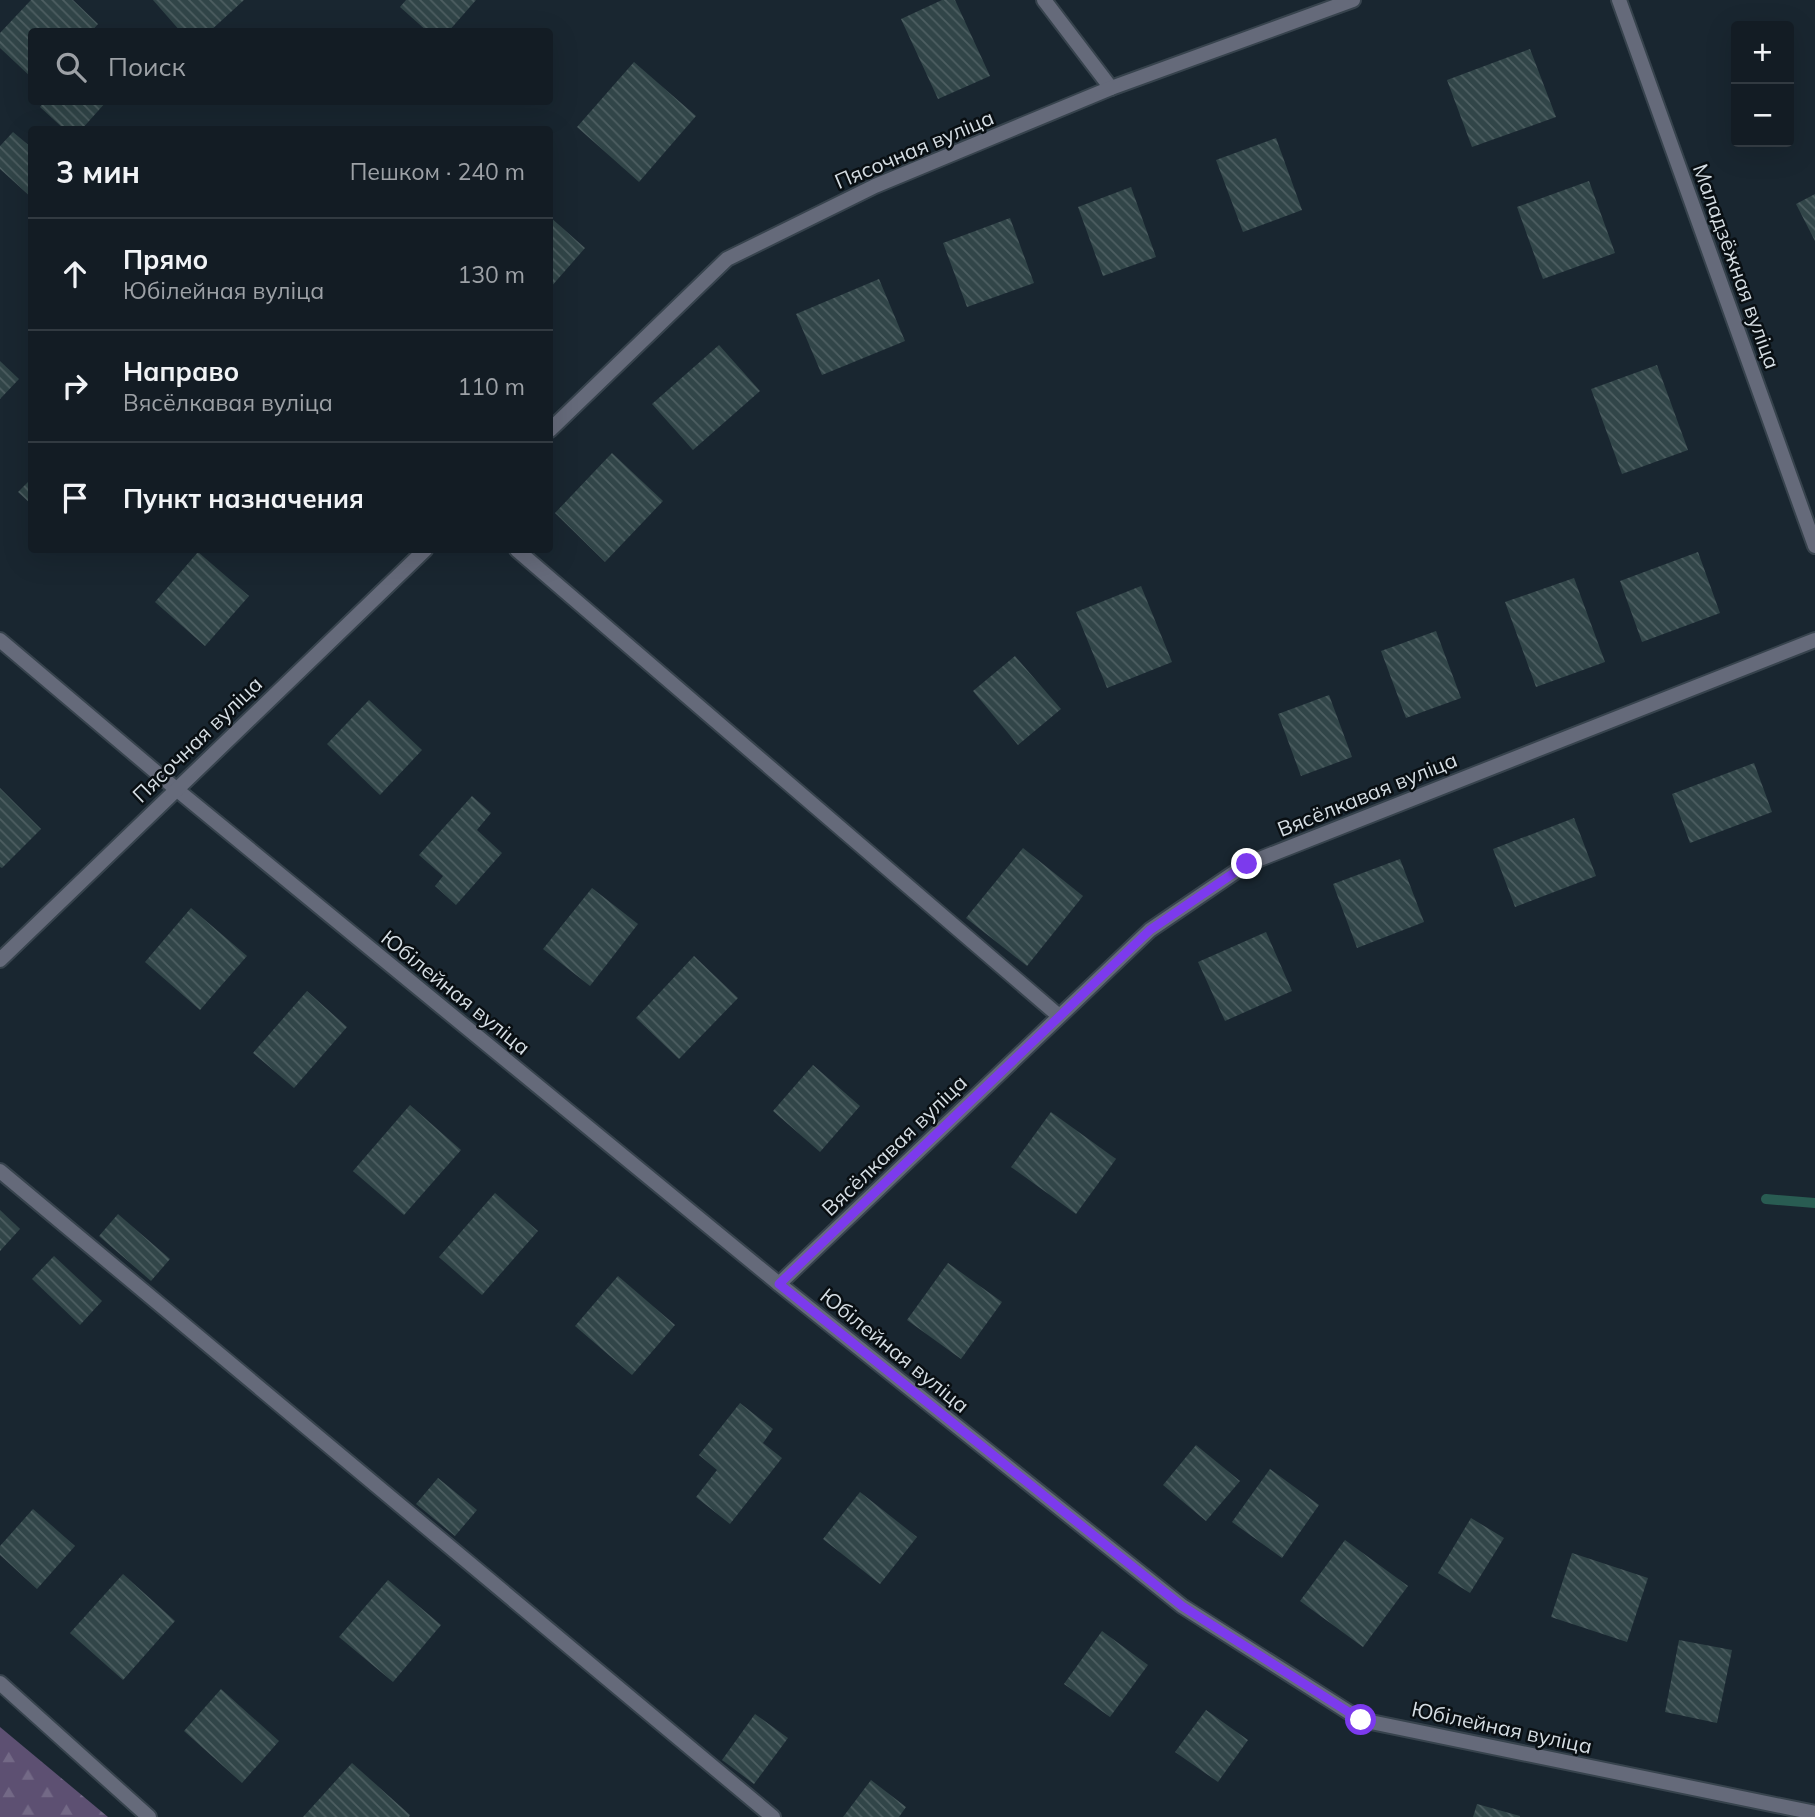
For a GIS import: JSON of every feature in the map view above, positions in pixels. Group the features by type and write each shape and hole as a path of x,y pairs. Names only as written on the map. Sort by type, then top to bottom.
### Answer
{"street":[{"path":"1044,0 1111,88"},
{"name":"Пясочная вуліца","path":"553,426 727,259 875,186 1111,88 1353,0"},
{"name":"Маладзёжная вуліца","path":"1619,0 1815,546"},
{"name":"Пясочная вуліца","path":"0,960 422,553"},
{"path":"520,553 1059,1016"},
{"name":"Юбілейная вуліца","path":"0,640 176,789 779,1284 1182,1606 1361,1720 1815,1813"},
{"name":"Вясёлкавая вуліца","path":"779,1284 1150,930 1247,864 1815,640"},
{"path":"0,1171 773,1817"},
{"path":"0,1683 149,1817"}],"green space":[{"path":"0,1727 108,1817 0,1817"}],"building":[{"path":"31,0 73,0 98,24 94,28 28,28 28,74 0,48 0,33"},
{"path":"153,0 244,0 213,28 178,28"},
{"path":"406,0 476,0 452,28 424,28 400,7"},
{"path":"942,0 955,0 990,76 938,99 901,19"},
{"path":"1530,49 1556,117 1472,147 1447,80"},
{"path":"634,62 696,116 639,182 577,127"},
{"path":"103,105 85,126 61,126 40,107"},
{"path":"13,132 28,145 28,194 0,169 0,146"},
{"path":"1276,138 1302,210 1243,232 1216,160"},
{"path":"1589,181 1615,253 1543,279 1517,207"},
{"path":"1131,187 1156,257 1103,276 1078,207"},
{"path":"1815,194 1815,241 1796,204"},
{"path":"1010,218 1034,283 967,307 943,243"},
{"path":"553,220 585,248 553,285"},
{"path":"879,279 905,341 822,375 796,314"},
{"path":"719,345 760,391 693,450 652,404"},
{"path":"0,361 19,379 0,399"},
{"path":"1657,365 1688,450 1622,474 1591,389"},
{"path":"612,453 663,501 605,562 555,513"},
{"path":"28,482 28,501 18,492"},
{"path":"1698,552 1720,613 1642,642 1620,581"},
{"path":"197,553 249,596 205,646 155,602"},
{"path":"1574,578 1605,662 1536,687 1505,602"},
{"path":"1141,586 1172,662 1107,688 1076,612"},
{"path":"1436,631 1461,698 1406,718 1381,651"},
{"path":"1015,656 1061,709 1018,745 973,691"},
{"path":"1329,695 1352,757 1301,776 1278,714"},
{"path":"369,700 422,750 380,795 327,744"},
{"path":"1754,763 1772,812 1690,843 1672,794"},
{"path":"0,788 41,829 2,868 0,867"},
{"path":"472,796 491,813 477,830 502,853 456,905 435,886 443,876 419,855"},
{"path":"1574,818 1596,876 1515,907 1493,849"},
{"path":"1023,848 1083,896 1027,966 966,918"},
{"path":"1400,859 1424,922 1357,948 1333,884"},
{"path":"592,888 638,924 590,986 543,949"},
{"path":"191,908 247,956 200,1010 145,962"},
{"path":"1266,932 1292,991 1225,1021 1198,962"},
{"path":"694,956 738,998 679,1059 636,1018"},
{"path":"307,991 347,1027 294,1088 253,1053"},
{"path":"813,1065 860,1106 820,1152 773,1111"},
{"path":"410,1105 461,1150 404,1215 353,1171"},
{"path":"1051,1112 1116,1159 1076,1214 1011,1167"},
{"path":"495,1193 538,1231 482,1295 439,1257"},
{"path":"0,1210 20,1229 0,1251"},
{"path":"118,1214 170,1259 151,1281 99,1236"},
{"path":"54,1256 102,1301 80,1325 32,1279"},
{"path":"948,1263 1002,1302 961,1359 907,1320"},
{"path":"618,1276 675,1325 632,1375 575,1326"},
{"path":"740,1403 773,1429 763,1443 782,1458 730,1524 696,1497 717,1470 699,1455"},
{"path":"1196,1445 1240,1481 1206,1521 1163,1485"},
{"path":"1270,1469 1319,1505 1282,1558 1232,1522"},
{"path":"438,1478 477,1510 455,1536 416,1504"},
{"path":"860,1492 917,1537 880,1584 823,1539"},
{"path":"33,1509 75,1546 37,1589 0,1555 0,1546"},
{"path":"1471,1518 1504,1538 1470,1593 1438,1573"},
{"path":"1345,1540 1408,1586 1363,1647 1300,1601"},
{"path":"1572,1553 1648,1578 1627,1642 1551,1617"},
{"path":"123,1574 175,1621 123,1680 70,1633"},
{"path":"388,1580 441,1625 393,1682 339,1637"},
{"path":"1102,1631 1148,1665 1110,1717 1064,1684"},
{"path":"1679,1640 1732,1650 1717,1723 1665,1712"},
{"path":"221,1689 279,1741 242,1783 184,1731"},
{"path":"1206,1710 1248,1740 1218,1782 1175,1752"},
{"path":"755,1714 788,1738 754,1784 722,1760"},
{"path":"352,1763 410,1815 409,1817 303,1817"},
{"path":"871,1780 906,1807 899,1817 843,1817"},
{"path":"1477,1804 1520,1816 1520,1817 1473,1817"}],"waterway":[{"path":"1766,1199 1815,1203"}],"route":[{"path":"1247,864 1150,930 779,1284 1182,1606 1361,1720"}]}
